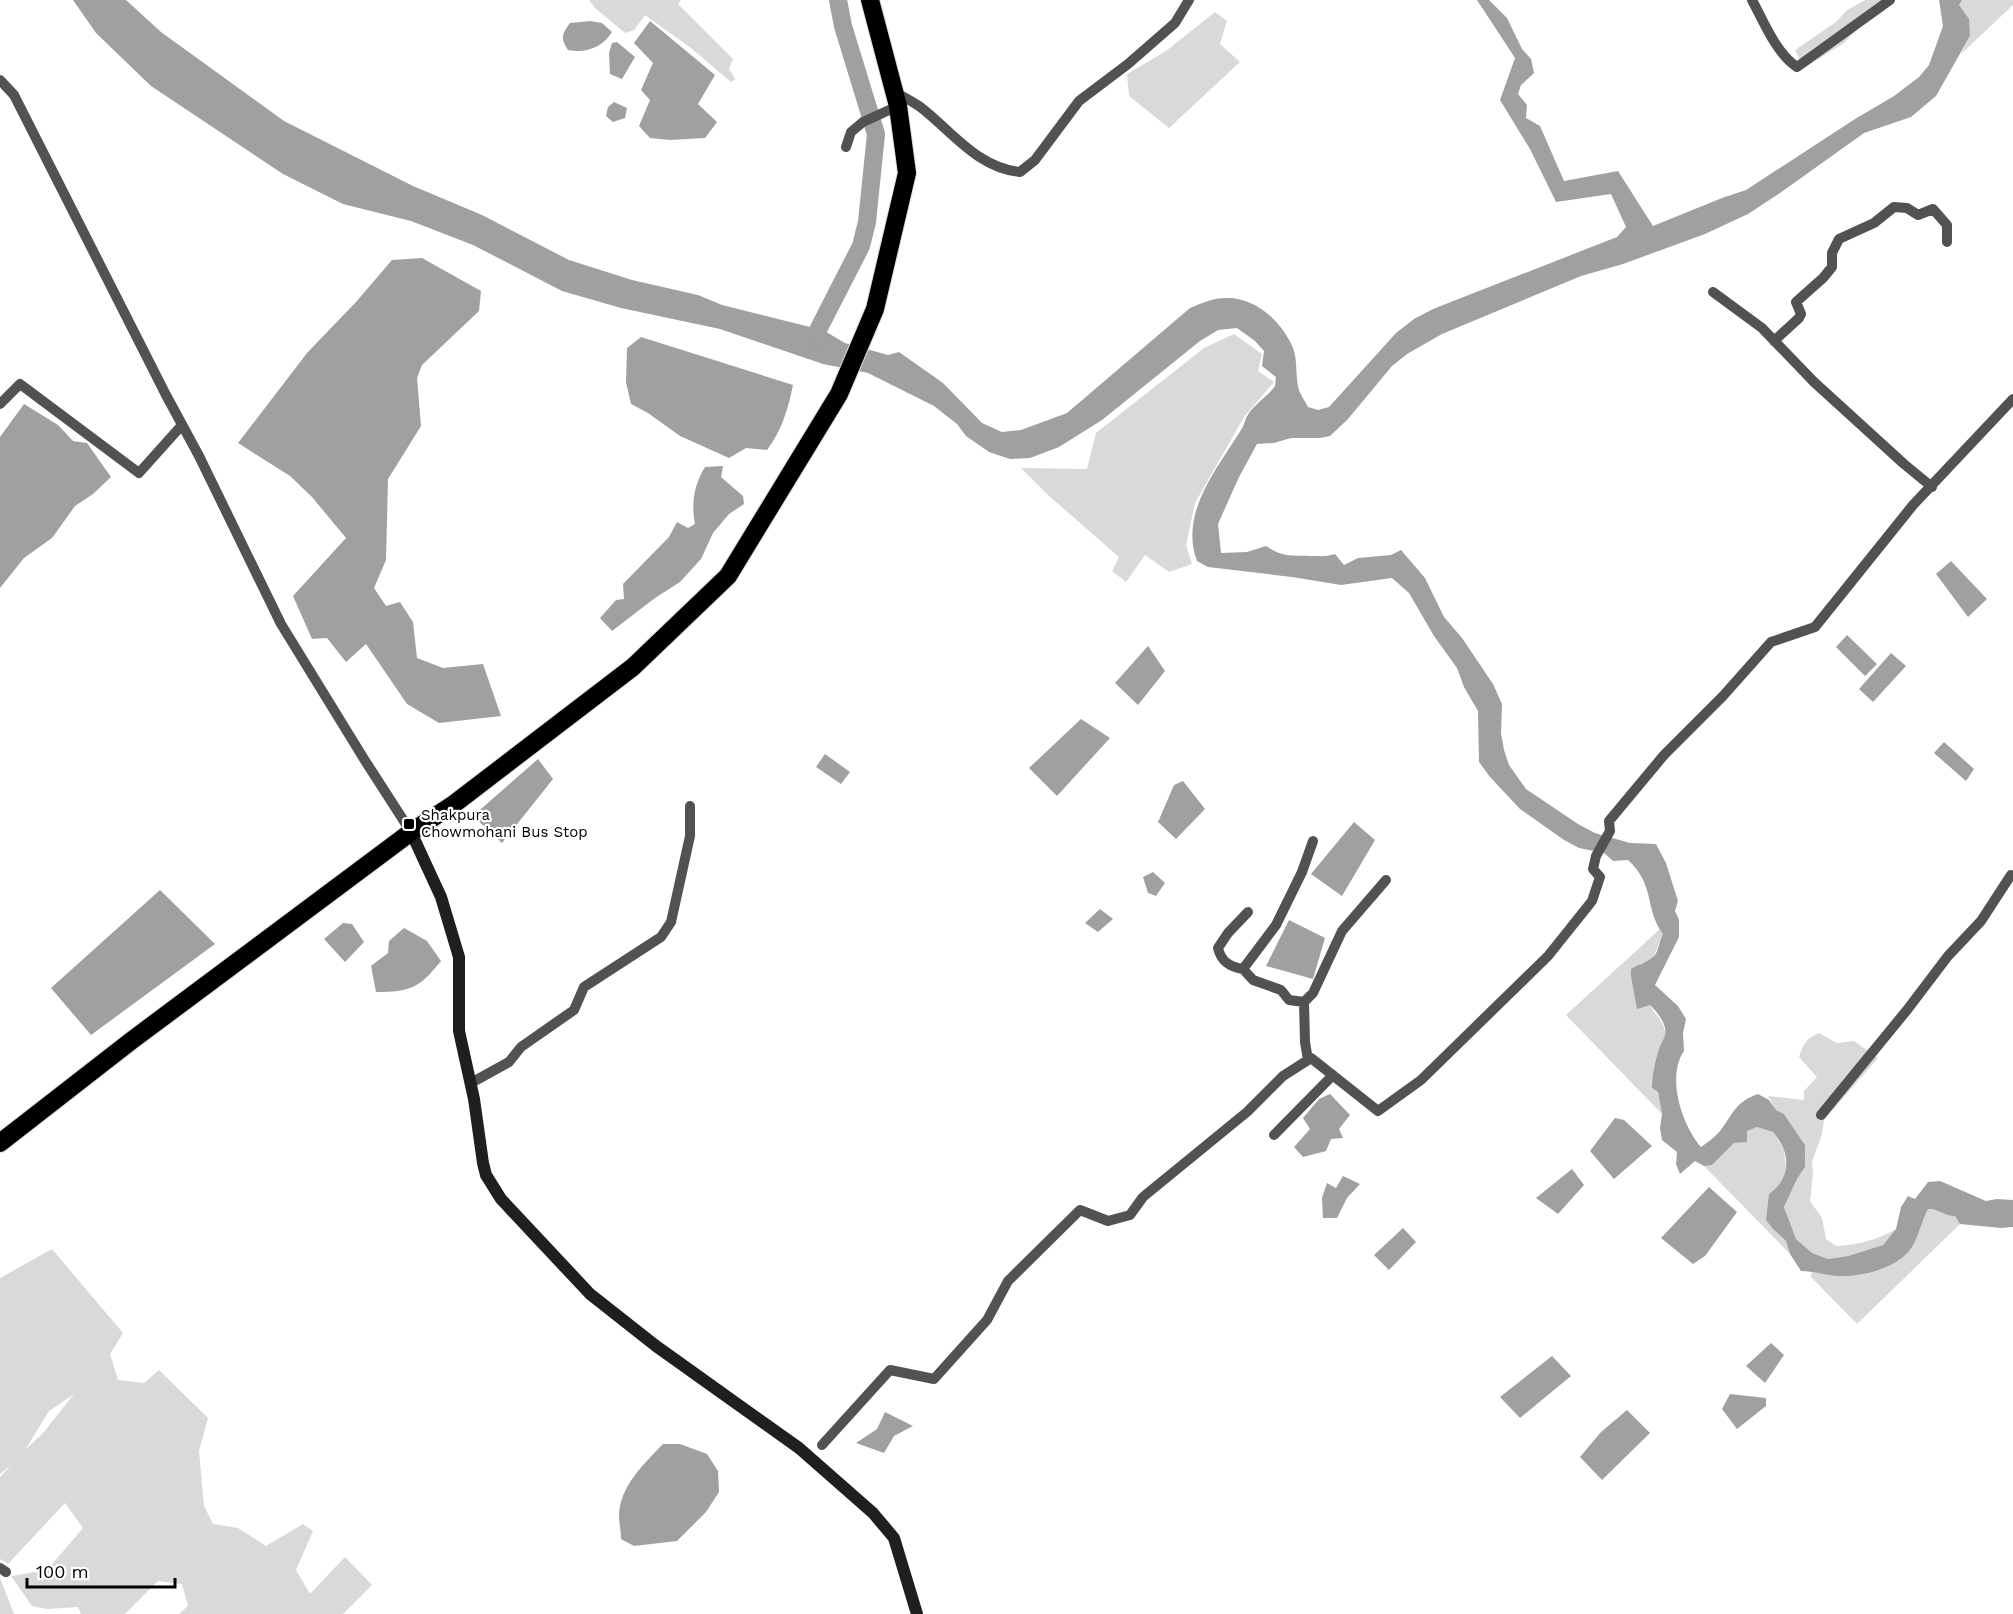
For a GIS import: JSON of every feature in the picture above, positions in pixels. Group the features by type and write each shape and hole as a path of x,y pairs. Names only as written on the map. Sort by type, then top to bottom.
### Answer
{"highway":[{"path":"0,1143 131,1041 411,832 454,804 633,667 728,576 839,394 875,309 907,173 870,0"}],"main road":[{"path":"411,832 441,897 459,957 459,1031 471,1083 486,1175 501,1198 590,1294 656,1346 799,1448 873,1513 894,1538 917,1614"}],"street":[{"path":"846,147 850,132 891,104 918,105 981,158 1010,171 1020,172 1035,160 1079,101 1128,64 1175,23 1189,0"},
{"path":"1752,0 1788,62 1797,67 1890,0"},
{"path":"0,80 14,95 281,624 411,832"},
{"path":"1774,341 1799,318 1801,314 1796,302 1832,267 1832,253 1839,239 1874,223 1894,207 1907,208 1918,215 1933,209 1947,225 1947,242"},
{"path":"1713,292 1762,328 1815,382 1932,487"},
{"path":"0,404 20,384 139,473 182,425"},
{"path":"822,1445 890,1370 934,1379 987,1320 1008,1281 1080,1210 1108,1221 1130,1215 1143,1197 1246,1112 1283,1076 1311,1058 1378,1110 1421,1080 1548,956 1592,902 1600,877 1593,869 1596,856 1610,831 1609,821 1664,755 1723,696 1771,642 1815,627 1913,505 2013,399"},
{"path":"471,1083 509,1062 521,1047 574,1010 584,987 661,937 671,922 690,836 690,806"},
{"path":"1243,969 1276,925 1302,872 1313,841"},
{"path":"1821,1115 1948,956 1981,921 2011,875"},
{"path":"1308,1060 1304,1002 1313,993 1342,931 1386,880"},
{"path":"1248,912 1228,933 1218,948 1220,957 1233,967 1243,969 1253,980 1281,990 1288,1000 1304,1002"},
{"path":"1274,1135 1333,1075"}],"shaded area":[{"path":"73,0 126,0 161,32 284,121 413,186 482,215 569,260 632,280 698,295 722,305 810,327 828,333 845,343 888,355 899,352 943,383 982,423 1002,432 1021,430 1067,413 1190,308 1221,298 1248,302 1275,320 1293,348 1299,390 1308,407 1318,410 1329,407 1396,333 1414,319 1433,309 1617,237 1626,227 1611,194 1556,202 1530,149 1500,100 1515,58 1477,0 1489,0 1507,18 1522,49 1531,59 1534,73 1521,85 1518,94 1527,105 1526,118 1540,126 1564,181 1618,171 1653,226 1746,190 1894,96 1919,77 1929,65 1943,26 1939,0 1962,0 1959,5 1969,19 1970,36 1936,96 1911,117 1864,133 1748,214 1705,234 1623,264 1581,276 1442,334 1407,354 1392,366 1348,419 1330,436 1291,438 1274,443 1257,444 1218,524 1221,553 1247,552 1266,546 1288,555 1329,556 1335,554 1344,565 1358,558 1391,555 1401,550 1425,578 1444,617 1462,638 1493,684 1502,704 1501,733 1504,750 1509,765 1526,789 1595,833 1630,843 1656,844 1666,863 1678,901 1675,911 1679,920 1679,937 1655,985 1678,1006 1686,1019 1683,1033 1684,1051 1676,1074 1676,1087 1683,1114 1694,1138 1701,1147 1718,1133 1740,1104 1750,1097 1758,1094 1769,1100 1776,1110 1784,1114 1805,1145 1805,1167 1784,1207 1796,1239 1812,1253 1828,1259 1848,1256 1883,1245 1896,1229 1901,1207 1908,1196 1915,1199 1928,1182 1940,1181 1986,1201 2013,1200 2013,1227 1960,1224 1955,1216 1928,1209 1912,1247 1906,1255 1889,1266 1868,1273 1847,1276 1801,1271 1790,1254 1786,1241 1766,1220 1769,1194 1779,1185 1786,1169 1784,1150 1773,1132 1757,1127 1747,1131 1747,1142 1734,1143 1712,1165 1704,1166 1695,1161 1680,1174 1676,1164 1677,1152 1662,1140 1660,1128 1662,1114 1658,1092 1652,1088 1654,1068 1666,1031 1659,1015 1650,1005 1637,1009 1631,976 1631,969 1654,956 1663,934 1653,915 1643,879 1637,870 1628,860 1613,861 1604,853 1579,848 1564,840 1520,809 1490,777 1479,762 1478,711 1464,687 1457,668 1434,636 1409,593 1392,578 1341,585 1208,567 1197,561 1193,543 1193,526 1203,492 1248,415 1275,385 1276,377 1262,366 1264,351 1237,328 1218,330 1200,341 1102,420 1059,447 1030,458 1010,459 989,452 966,436 957,424 934,406 868,373 823,364 720,329 621,308 562,291 473,245 411,221 343,204 283,174 151,86 96,33"},
{"path":"589,0 681,0 678,4 733,59 729,69 735,79 731,82 691,48 645,15 634,30 625,33 595,8"},
{"path":"1865,0 1892,0 1862,24 1844,43 1804,68 1795,50 1836,22 1847,10"},
{"path":"1962,0 2013,0 2013,5 1961,54 1970,36 1959,5"},
{"path":"1215,12 1227,21 1220,44 1240,62 1169,128 1129,96 1127,74 1166,51"},
{"path":"590,21 602,23 612,32 604,42 593,48 581,51 568,50 563,36 570,23"},
{"path":"650,21 715,75 698,104 717,122 705,138 670,140 650,138 639,126 650,100 641,90 653,63 634,43"},
{"path":"617,42 635,57 622,79 610,74 609,53 612,43"},
{"path":"614,102 627,108 625,118 613,122 606,116 608,107"},
{"path":"422,258 481,291 479,311 422,365 417,378 421,426 388,479 386,560 374,588 386,606 400,602 413,622 417,658 443,668 483,664 501,716 439,723 407,704 366,644 346,662 327,638 312,639 293,596 346,538 312,497 290,476 238,443 307,353 392,260"},
{"path":"1234,334 1262,354 1258,371 1274,382 1244,417 1195,503 1186,545 1192,564 1169,572 1145,555 1126,582 1112,571 1119,557 1048,495 1021,468 1087,469 1096,433 1204,348"},
{"path":"641,337 793,385 784,419 767,450 746,448 729,458 680,436 631,404 626,382 627,348"},
{"path":"24,404 58,425 73,441 87,443 111,477 93,494 75,506 52,538 24,558 0,588 0,437"},
{"path":"723,466 721,477 743,496 744,504 729,514 713,533 701,559 680,582 612,631 600,618 616,600 624,599 623,584 669,537 677,522 688,528 695,524 694,494 701,474 705,467"},
{"path":"1951,561 1987,599 1968,617 1936,574"},
{"path":"1847,635 1877,664 1865,676 1836,647"},
{"path":"1148,646 1165,671 1138,705 1115,683"},
{"path":"1891,653 1906,666 1873,702 1859,689"},
{"path":"1081,719 1110,738 1057,796 1029,768"},
{"path":"1944,742 1974,769 1966,781 1934,753"},
{"path":"825,754 850,772 841,784 816,767"},
{"path":"538,759 553,779 502,843 473,816"},
{"path":"1183,781 1205,809 1176,839 1158,822 1174,785"},
{"path":"1354,822 1375,840 1342,896 1311,874"},
{"path":"1153,872 1165,883 1156,896 1148,893 1143,877"},
{"path":"160,890 215,944 91,1035 51,988"},
{"path":"1100,909 1113,919 1098,932 1085,923"},
{"path":"1289,920 1325,938 1313,979 1266,966"},
{"path":"343,923 352,924 364,942 345,962 324,939"},
{"path":"404,928 427,941 441,961 420,983 413,987 398,991 376,992 371,966 388,953 389,941"},
{"path":"1660,929 1663,934 1654,955 1640,964 1649,1003 1666,1034 1656,1060 1652,1080 1652,1087 1658,1092 1662,1114 1566,1015"},
{"path":"1819,1033 1837,1043 1854,1041 1878,1058 1824,1120 1822,1134 1812,1162 1810,1201 1822,1218 1826,1239 1836,1246 1867,1241 1896,1229 1883,1245 1848,1256 1828,1259 1812,1253 1796,1239 1784,1207 1805,1167 1805,1145 1784,1114 1776,1110 1768,1096 1804,1100 1804,1091 1817,1077 1799,1057 1806,1042"},
{"path":"1330,1094 1350,1115 1339,1129 1343,1138 1331,1139 1326,1151 1303,1157 1294,1147 1310,1129 1303,1118 1319,1099"},
{"path":"1615,1118 1624,1120 1652,1146 1614,1179 1590,1151"},
{"path":"1757,1127 1773,1132 1784,1150 1786,1167 1773,1229 1786,1241 1790,1254 1704,1166 1712,1165 1746,1131"},
{"path":"1572,1169 1584,1185 1558,1214 1536,1198"},
{"path":"1343,1176 1360,1184 1347,1198 1337,1218 1323,1218 1322,1198 1327,1183 1336,1188"},
{"path":"1709,1187 1737,1212 1705,1256 1693,1264 1661,1238"},
{"path":"1928,1209 1955,1216 1960,1224 1857,1324 1811,1277 1812,1271 1838,1275 1866,1274 1892,1265 1911,1247"},
{"path":"1403,1228 1416,1242 1389,1270 1374,1255"},
{"path":"52,1249 123,1333 110,1354 118,1380 144,1383 159,1370 208,1418 199,1451 204,1506 213,1524 238,1528 266,1546 303,1524 313,1531 296,1570 310,1594 345,1557 372,1585 343,1614 179,1614 188,1606 182,1584 158,1581 125,1614 81,1614 78,1607 47,1609 32,1606 11,1576 47,1570 83,1528 65,1503 8,1564 0,1559 0,1477 12,1464 0,1474 0,1278","holes":["74,1394 43,1433 25,1450 49,1411"]},
{"path":"1771,1343 1784,1355 1765,1383 1746,1366"},
{"path":"1552,1356 1571,1376 1520,1418 1500,1397"},
{"path":"1730,1394 1766,1398 1766,1406 1737,1429 1722,1409"},
{"path":"1627,1410 1650,1433 1602,1480 1580,1457 1601,1432"},
{"path":"885,1412 913,1426 894,1436 884,1453 856,1443 877,1429"},
{"path":"663,1444 680,1444 707,1454 718,1471 719,1492 706,1512 677,1541 634,1546 621,1539 620,1504 634,1476"},
{"path":"0,1578 14,1614 0,1614"}],"waterway":[{"path":"818,339 818,330 861,246 867,222 876,134 843,26 838,0"}],"place":[{"name":"Shakpura Chowmohani Bus Stop","path":"409,824"}]}
